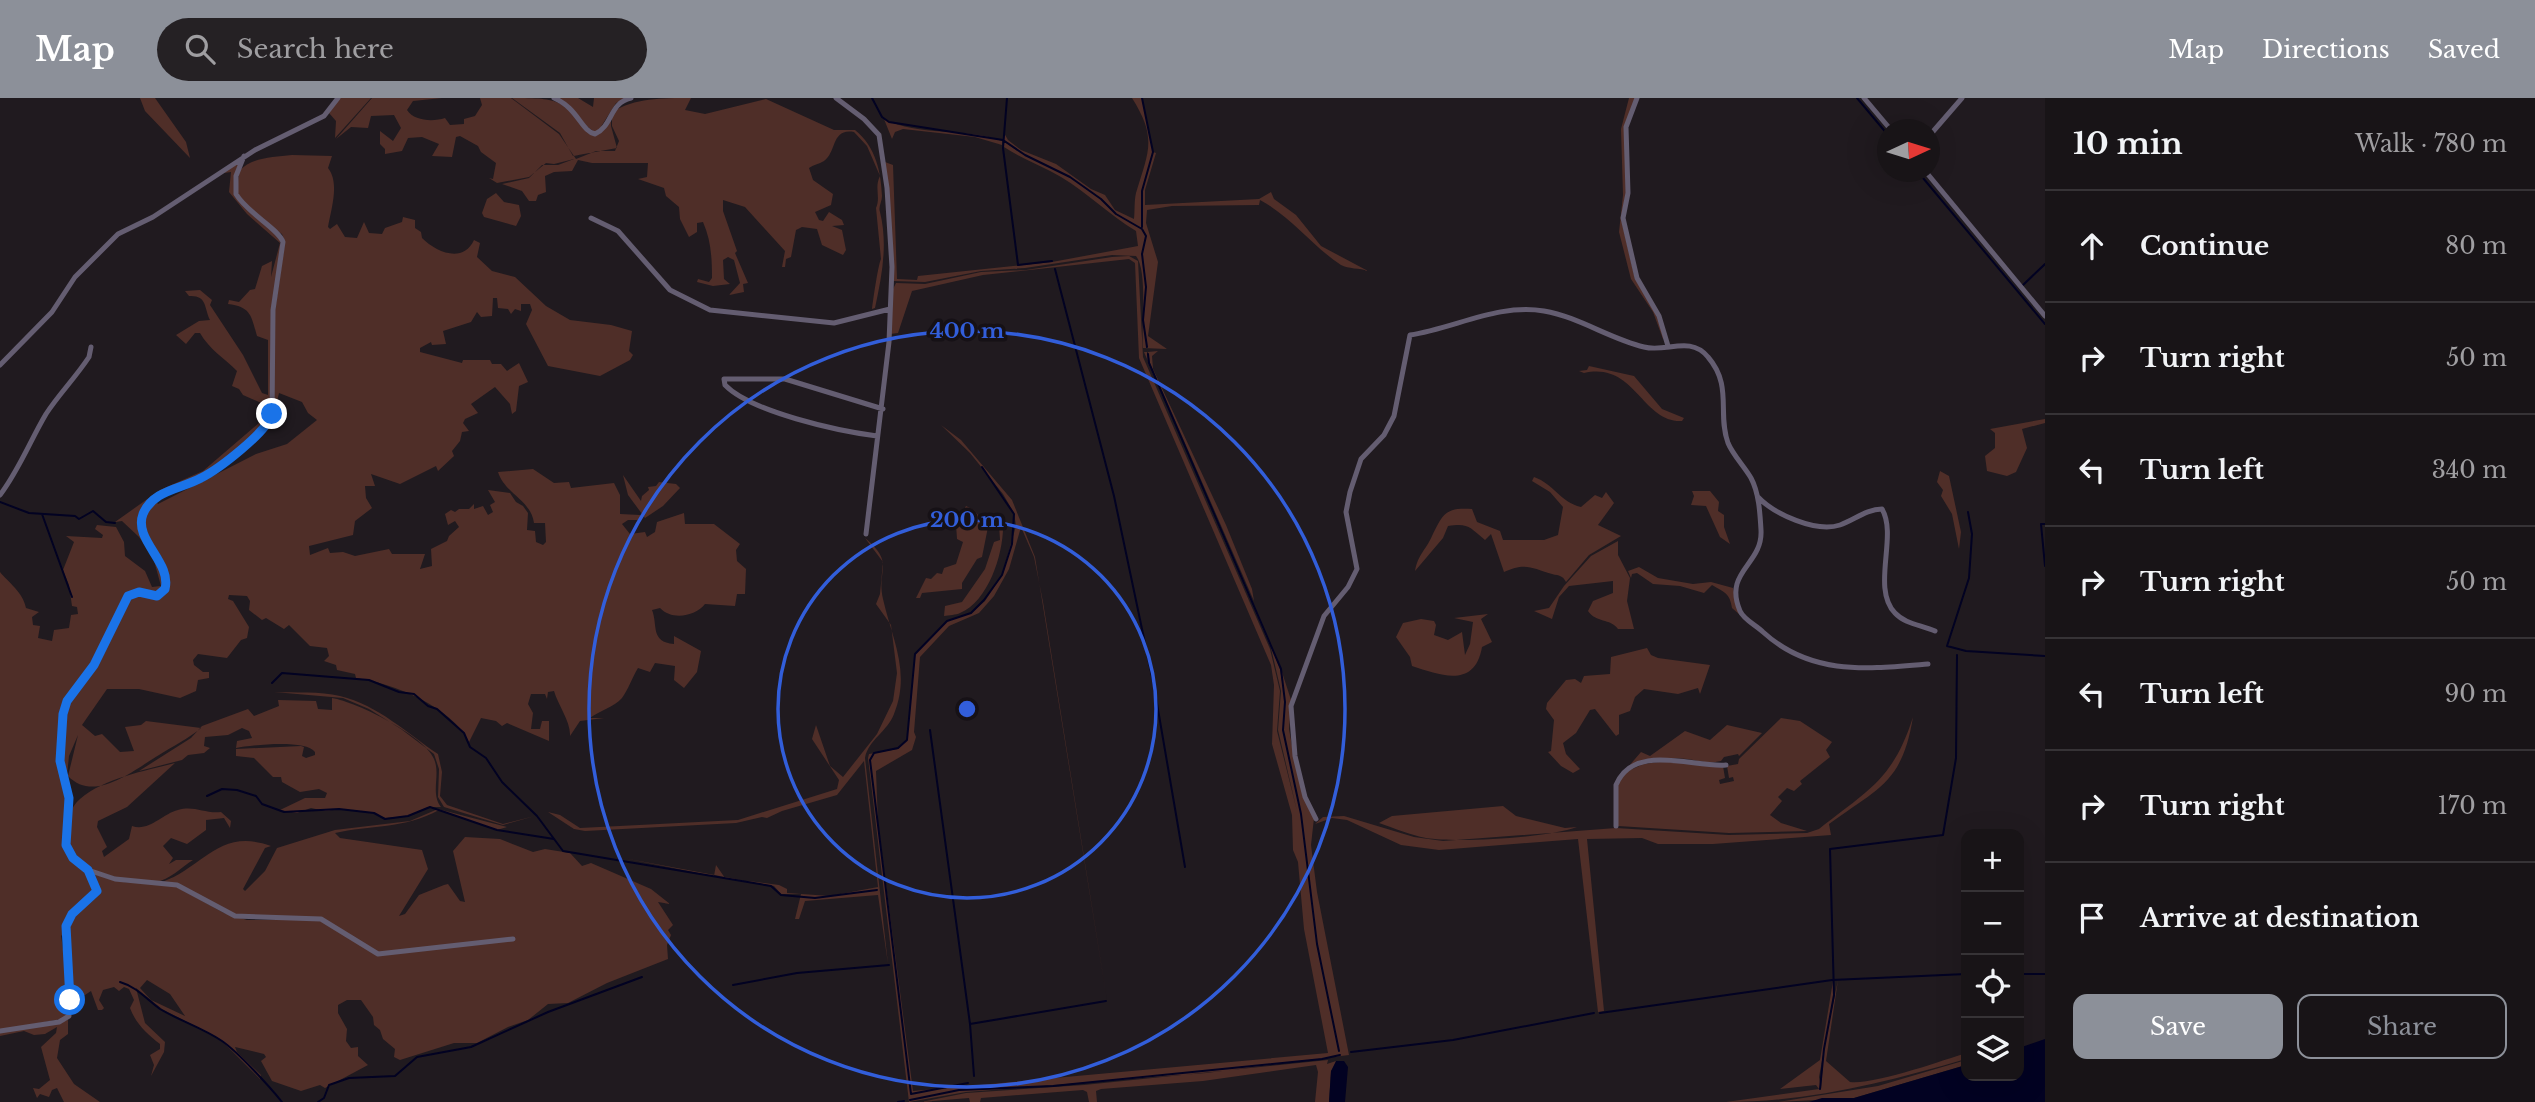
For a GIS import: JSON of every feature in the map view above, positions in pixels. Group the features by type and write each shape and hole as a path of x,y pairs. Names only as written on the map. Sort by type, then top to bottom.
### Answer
{"street":[{"path":"0,365 52,312 75,277 112,239 153,217 244,156 324,116 338,98"},
{"path":"554,98 568,104 578,114 586,130 595,134 603,129 617,104 631,98"},
{"path":"836,98 870,124 881,141 891,247 883,409 877,436 866,534"},
{"path":"1637,98 1626,127 1628,193 1623,218 1637,278 1659,316 1668,346"},
{"path":"1864,98 1882,119"},
{"path":"1940,123 1962,98"},
{"path":"244,156 236,176 236,194 254,216 281,235 284,247 276,276 273,310 272,414 264,429 210,472 162,494 147,507 142,528 165,576 165,589 157,596 139,592 128,596 89,674 65,706 60,754 69,798 65,839 69,854 88,870 124,881 173,884 235,916 321,919 378,954 513,939"},
{"path":"1934,182 2045,316"},
{"path":"591,218 618,231 670,290 710,310 834,323 890,309"},
{"path":"1316,819 1305,797 1295,757 1291,706 1324,616 1348,587 1357,569 1346,512 1350,492 1362,460 1384,435 1394,416 1410,335 1522,309 1562,316 1643,347 1690,345 1701,350 1715,367 1723,388 1728,443 1753,482 1758,497 1761,532 1756,552 1740,572 1735,588 1741,614 1780,648 1812,662 1873,668 1928,664"},
{"path":"0,495 13,477 47,413 89,357 90,347"},
{"path":"877,436 838,430 748,404 731,392 723,379 785,379 883,409"},
{"path":"1758,497 1764,504 1794,519 1828,527 1882,509 1887,554 1885,580 1891,608 1908,622 1935,631"},
{"path":"1616,827 1616,785 1633,768 1674,759 1712,766 1726,765"},
{"path":"0,1031 59,1022 69,1016 64,933 72,914 95,895 96,887 88,870"}],"shaded area":[{"path":"140,98 155,98 186,142 190,158 145,111"},
{"path":"339,98 371,98 335,138 336,121 329,113"},
{"path":"372,98 442,98 413,101 407,110 424,120 445,118 450,125 464,124 464,119 475,116 482,105 480,98 511,98 559,134 576,159 596,151 615,151 619,141 612,126 612,112 639,101 691,98 685,110 705,114 766,99 834,130 855,130 873,152 880,176 867,146 854,132 841,134 828,157 809,168 813,180 833,194 831,205 815,212 819,220 823,221 829,212 842,220 844,225 832,226 842,230 846,250 843,255 822,245 817,229 802,227 796,230 791,257 786,259 785,267 782,267 785,251 745,207 723,200 723,211 737,251 735,253 748,283 743,284 744,292 729,295 740,283 734,260 728,257 723,260 724,279 730,284 713,286 697,282 698,279 709,282 712,278 708,236 703,222 697,223 697,232 689,237 680,219 679,207 666,196 664,188 638,179 647,177 648,163 592,163 578,160 572,171 554,172 545,176 546,192 538,195 536,201 529,201 522,191 502,184 529,178 535,172 529,177 497,183 489,178 493,179 496,163 481,152 478,146 460,136 456,137 452,157 432,156 439,144 422,137 408,138 402,151 385,154 385,149 380,144 380,131 393,141 401,128 394,115 371,116 368,128 351,127 336,139","holes":["574,159 558,165 544,165 546,163 554,164"]},
{"path":"512,98 560,103 595,135 611,114 617,148 573,156 560,133"},
{"path":"556,98 578,98 593,107 594,98 628,98 616,103 597,133"},
{"path":"1132,98 1142,98 1153,152 1156,153 1145,190 1145,205 1259,199 1271,192 1274,199 1296,215 1321,246 1368,271 1341,265 1260,200 1259,205 1172,206 1147,210 1146,223 1158,262 1148,336 1167,349 1143,348 1143,286 1140,263 1136,256 1112,255 1025,268 981,271 925,282 893,281 885,162 893,165 897,279 917,280 918,276 1052,262 1138,246 1136,231 1071,183 1004,147 1003,141 1022,154 1003,140 1004,133 1008,140 1021,150 1056,164 1091,189 1105,195 1115,210 1134,219 1136,193 1147,156 1148,135"},
{"path":"1629,98 1636,98 1625,127 1626,193 1621,218 1635,279 1651,302 1663,339 1653,312 1631,279 1619,232 1623,195 1621,129"},
{"path":"884,119 912,128 988,137 1002,141 1002,145 975,137 903,129 895,132 892,139"},
{"path":"292,155 332,156 328,168 332,174 334,196 328,227 330,229 337,224 345,237 357,238 364,222 369,233 382,234 385,228 402,222 403,217 415,220 415,228 421,232 422,238 442,251 456,254 463,252 474,240 480,243 477,257 492,271 515,277 546,306 570,320 611,325 632,331 629,351 633,355 630,360 600,376 548,366 526,324 532,310 530,304 521,304 521,311 515,309 511,314 508,309 498,308 497,298 493,298 492,316 481,317 477,312 471,322 443,331 446,344 432,345 431,342 420,348 420,352 462,363 463,360 490,360 492,364 501,364 507,371 519,363 528,382 519,386 516,411 512,414 510,404 495,387 471,404 478,413 465,419 463,423 469,431 462,432 460,441 452,451 454,456 438,471 436,466 400,484 371,474 375,486 365,486 366,498 372,508 355,521 353,535 309,546 310,555 328,548 330,553 343,552 355,556 389,549 392,554 425,554 420,569 432,566 431,549 447,541 459,527 455,521 448,525 445,514 451,510 455,512 469,509 474,504 474,509 483,506 488,515 493,512 490,505 495,502 488,490 510,493 516,502 523,506 528,513 527,530 535,531 536,542 543,545 546,542 545,523 534,523 528,508 501,480 498,472 533,469 554,483 569,482 571,488 614,483 620,495 620,514 640,515 640,520 628,520 622,524 630,534 645,532 647,537 655,532 657,522 684,513 685,524 714,524 740,544 736,550 737,561 746,569 745,594 737,594 735,606 705,604 690,614 677,616 660,608 652,610 656,632 661,640 674,644 674,636 701,651 697,672 684,688 674,680 675,666 655,663 650,672 638,668 622,698 590,718 604,718 580,721 570,736 554,691 548,692 547,699 545,694 531,694 528,704 533,713 531,729 540,729 542,721 549,721 549,741 507,723 502,726 496,721 481,718 469,742 461,729 436,708 404,691 337,670 336,665 324,661 329,656 327,648 310,646 289,625 284,629 266,618 262,620 249,610 250,601 247,596 229,595 228,599 233,601 249,627 247,638 241,640 227,658 198,654 193,660 194,665 203,672 209,672 209,678 198,680 196,691 180,698 139,689 107,689 82,725 95,736 102,734 120,752 134,751 125,727 141,725 146,721 201,728 115,781 90,786 79,784 68,776 78,735 69,756 67,775 62,761 66,707 95,666 129,597 135,594 157,598 167,590 166,573 144,528 144,516 155,500 158,504 256,454 287,444 317,420 308,413 302,402 279,393 273,418 275,310 285,242 282,234 262,221 237,194 239,171 245,166 264,158"},
{"path":"240,161 234,190 249,212 280,236 281,244 272,307 271,417 263,429 209,471 157,495 141,519 166,583 157,595 143,592 122,602 93,664 66,701 59,754 67,791 65,845 88,871 96,891 65,926 63,937 61,935 69,992 67,1018 0,1030 0,572 19,592 26,608 39,612 32,617 33,625 40,626 38,638 52,641 54,630 69,628 71,615 78,614 77,607 72,606 69,585 63,570 74,542 66,536 102,538 103,535 95,529 97,525 116,527 124,542 125,556 145,571 152,587 161,586 153,557 139,537 122,521 115,522 160,490 203,471 267,416 266,405 243,395 239,389 232,386 237,371 212,349 200,333 195,333 186,344 176,335 199,321 210,320 202,300 189,296 185,291 200,290 212,300 210,305 243,355 262,393 268,395 268,340 257,336 246,310 228,304 229,300 239,302 250,290 255,289 262,266 272,261 271,277 280,243 247,214 229,192 231,172 224,173"},
{"path":"880,176 883,260 875,308 872,309 881,259 876,208"},
{"path":"496,193 504,202 519,205 521,216 516,226 484,217 482,213 487,199"},
{"path":"1129,256 1138,261 1143,357 1270,649 1280,691 1277,731 1297,811 1278,730 1281,691 1271,648 1191,461 1268,638 1280,669 1283,688 1281,669 1291,700 1289,729 1294,757 1314,818 1311,845 1317,892 1349,1055 1206,1073 966,1092 909,1102 868,758 869,754 898,749 907,740 915,654 947,621 971,613 985,601 1002,575 1016,526 1014,513 1003,494 970,453 941,425 961,440 1012,500 1035,557 1039,584 1034,557 1021,527 1009,569 994,596 979,613 949,626 920,657 914,732 916,737 912,750 876,771 878,823 913,1091 1328,1053 1304,929 1298,862 1293,850 1292,815 1272,744 1274,685 1271,665 1139,358 1135,263 1129,259 983,275 912,291 898,333 890,334 893,289 896,283 925,284 981,272 1026,270 1112,257"},
{"path":"1158,351 1152,356 1153,369 1226,525 1252,589 1254,601 1150,363 1148,352"},
{"path":"1148,361 1191,461 1148,363"},
{"path":"1589,366 1634,376 1662,409 1684,418 1682,421 1668,419 1657,413 1627,383 1615,376 1579,371 1587,370"},
{"path":"2045,419 2045,423 2022,429 2027,448 2016,472 2007,476 1987,471 1985,456 1995,448 1995,433 1990,429"},
{"path":"1940,471 1949,476 1961,532 1959,549 1952,514 1941,496 1943,490 1937,482"},
{"path":"623,475 641,501 642,496 649,490 648,487 656,486 659,482 676,484 680,488 663,506 645,518 628,495"},
{"path":"1534,477 1581,507 1595,495 1602,498 1606,492 1614,503 1598,525 1621,536 1589,555 1566,582 1560,576 1528,567 1504,572 1491,534 1485,540 1468,527 1448,526 1443,538 1415,571 1420,556 1442,517 1456,509 1472,509 1477,522 1500,531 1503,540 1544,540 1558,535 1563,507 1550,492 1532,481"},
{"path":"1692,491 1710,491 1719,502 1718,511 1724,515 1724,527 1730,544 1720,537 1706,506 1691,505 1694,496"},
{"path":"966,506 974,510 988,527 982,557 977,559 962,583 962,589 922,593 920,598 916,598 926,578 931,579 937,573 942,574 944,568 956,564 963,542 957,539 956,524 949,516 954,513 970,523 971,517 962,513"},
{"path":"1003,524 1001,548 987,587 970,607 958,614 944,616 945,606 962,602 985,569 994,542 1000,540 999,525"},
{"path":"865,538 880,554 883,561"},
{"path":"1618,541 1618,555 1630,578 1627,601 1634,629 1618,629 1588,611 1593,601 1613,593 1613,581 1569,586 1559,597 1552,619 1534,611 1549,608 1564,586 1591,556"},
{"path":"883,564 881,589 889,623 876,604 880,594"},
{"path":"1639,567 1658,578 1693,584 1711,582 1733,588 1740,615 1732,608 1726,594 1712,585 1704,593 1680,586 1653,584 1637,573 1632,574 1631,578 1628,571"},
{"path":"1039,584 1043,602 1107,1000"},
{"path":"1488,614 1481,619 1492,642 1482,647 1478,660 1465,674 1445,675 1412,666 1410,657 1396,637 1403,623 1421,619 1434,621 1434,635 1448,640 1462,632 1465,655 1470,644 1473,622 1454,618"},
{"path":"892,631 900,670 899,699 891,720 870,746 865,758 888,964 878,895 805,901 799,919 795,919 801,894 781,894 774,886 744,881 779,885 787,889 787,893 830,896 878,887 864,761 837,795 767,818 736,823 585,831 574,829 548,812 560,815 580,828 738,820 837,789 839,780 812,739 816,725 830,766 843,777 877,734 893,701 897,673"},
{"path":"1647,648 1651,655 1658,658 1710,665 1700,694 1698,688 1678,694 1644,689 1635,697 1630,711 1619,715 1619,734 1616,736 1595,709 1590,710 1576,733 1563,743 1566,754 1580,769 1573,773 1561,766 1548,752 1551,751 1554,720 1546,709 1547,703 1566,680 1575,679 1581,683 1584,676 1610,674 1611,657"},
{"path":"274,692 332,694 354,700 392,721 438,754 442,772 440,796 447,805 503,824 535,816 503,825 444,807 438,797 439,769 434,754 401,729 369,709 343,698"},
{"path":"332,698 389,721 428,750 436,765 436,796 441,807 428,807 408,816 385,818 372,813 339,809 325,811 311,808 297,813 280,810 305,798 325,798 327,793 319,789 300,792 282,782 281,777 273,777 254,758 236,756 236,749 301,746 304,747 302,756 306,758 315,755 315,752 301,745 290,744 236,748 237,741 252,738 249,731 242,728 228,735 205,737 204,746 210,748 204,753 188,755 182,760 139,771 191,738 202,726 248,709 254,716 279,706 278,700 316,701 318,709 332,710"},
{"path":"1913,717 1902,757 1895,771 1874,792 1829,824 1831,835 1713,844 1658,844 1642,838 1587,839 1604,1011 1598,1012 1578,839 1439,850 1401,845 1347,820 1332,818 1315,824 1323,817 1344,816 1414,837 1443,841 1616,828 1729,835 1807,833 1819,829 1877,782 1897,756"},
{"path":"1781,718 1800,721 1832,742 1826,750 1830,757 1800,781 1802,784 1794,791 1787,788 1778,797 1782,801 1770,815 1781,823 1807,831 1729,833 1618,826 1617,787 1623,775 1633,768 1663,762 1723,766 1725,778 1719,780 1720,784 1734,781 1733,777 1729,778 1727,766 1738,764 1739,759"},
{"path":"1727,725 1762,733 1739,756 1724,757 1721,761 1712,762 1678,758 1661,760 1622,774 1641,752 1650,756 1685,731 1710,740"},
{"path":"175,763 127,807 98,821 97,827 107,847 102,851 104,857 129,839 132,826 150,825 178,810 189,808 221,812 231,821 230,828 224,818 206,820 206,830 187,844 171,838 163,846 173,858 169,864 176,860 193,860 161,881 126,882 97,873 85,865 75,855 69,843 69,820 77,802 113,780"},
{"path":"1503,806 1516,816 1565,828 1577,827 1524,837 1458,840 1426,838 1379,823 1392,816"},
{"path":"438,809 507,827 497,830 439,810 411,821"},
{"path":"410,821 335,833 340,838 422,850 428,869 399,916 405,914 419,895 448,884 460,901 465,902 453,851 465,837 500,839 533,852 545,849 570,853 582,866 591,863 651,889 670,904 658,902 673,925 668,930 671,935 667,945 668,959 607,983 568,1003 548,1004 528,1020 477,1043 454,1043 400,1060 394,1057 395,1049 383,1039 361,1000 347,1000 338,1005 338,1013 347,1029 346,1041 351,1048 358,1047 358,1056 368,1065 325,1088 320,1085 301,1091 272,1081 261,1061 266,1057 264,1054 235,1047 261,1075 260,1079 220,1039 162,1009 136,988 145,1023 165,1042 164,1052 151,1076 154,1065 150,1055 160,1049 160,1044 135,1019 130,1008 134,1000 129,989 124,987 119,991 114,987 103,990 99,1000 104,1008 102,1010 98,1010 91,991 85,995 71,994 67,926 78,908 96,896 97,887 91,872 123,882 173,885 224,913 247,920 321,920 378,955 512,940 379,953 322,918 235,915 178,884 162,882 224,845 238,842 271,846 265,848 243,889 245,891 265,871 277,848 335,830","holes":["147,980 170,994 185,1016 151,1000 140,988"]},
{"path":"623,858 714,875 714,876"},
{"path":"716,865 724,877 714,875"},
{"path":"1838,980 1826,1061 1850,1082 1875,1080 1961,1055 1961,1060 1847,1089 1787,1099 1726,1102 1819,1089 1816,1085 1780,1089 1820,1060 1833,981 1834,995 1827,1035","holes":["1824,1051 1821,1089 1819,1077"]},
{"path":"68,1020 68,1034 60,1040 57,1058 74,1084 100,1102 64,1102 57,1088 52,1090 49,1097 40,1094 37,1098 33,1088 39,1089 50,1080 41,1047 56,1033 57,1027 45,1034 34,1035 24,1031 0,1036 0,1032"},
{"path":"1328,1060 1327,1064 1336,1061 1336,1066 1331,1071 1329,1102 1315,1102 1318,1072 1316,1065 1203,1081 1101,1089 1096,1091 1097,1102 1089,1102 1087,1092 1083,1090 981,1098 980,1102 970,1102 969,1098 921,1102 966,1093 1084,1085"},
{"path":"1961,1061 1961,1066 1854,1098 1778,1102 1878,1086"}],"water":[{"path":"2045,1039 2045,1102 1809,1102 1822,1098 1854,1098 1961,1066 1961,1081 2024,1081 2024,1046"},
{"path":"1336,1061 1344,1061 1348,1067 1345,1102 1329,1102 1331,1071"}],"waterway":[{"path":"872,98 882,117 889,122 1003,140 1025,155 1070,177 1101,199 1116,214 1142,229 1146,236 1142,254 1146,287 1143,320 1147,347"},
{"path":"1007,98 1003,148 1018,265 1052,261"},
{"path":"1142,98 1153,152 1142,191 1142,227"},
{"path":"1857,98 1877,122"},
{"path":"1926,182 2045,324"},
{"path":"2023,285 2045,264"},
{"path":"1055,269 1114,496 1154,686 1185,867"},
{"path":"1148,354 1149,363 1281,669 1285,702 1283,730 1301,814 1317,944 1339,1051"},
{"path":"968,1083 911,1094 870,760 874,753 898,748 907,740 915,654 947,621 971,613 1002,575 1012,544 1014,514 982,467"},
{"path":"0,502 29,513 75,516 79,519 93,511 106,522 115,523"},
{"path":"1968,512 1972,534 1969,578 1947,646 1966,651 2045,656"},
{"path":"42,514 72,597"},
{"path":"2045,524 2041,524 2045,566"},
{"path":"1820,1089 1834,995 1830,849 1943,835 1956,758 1957,655"},
{"path":"272,683 282,673 369,680 399,692 414,694 428,706 437,709 464,733 470,747 486,758 502,782 537,816 563,851 771,886 781,895 815,898 877,890"},
{"path":"930,730 970,1024"},
{"path":"207,796 222,789 237,790 256,796 262,804 284,812 339,809 374,813 385,819 408,816 430,807 497,830 554,839"},
{"path":"733,985 797,973 889,965"},
{"path":"1600,1013 1832,980 1961,974"},
{"path":"2024,974 2045,974"},
{"path":"318,1102 324,1098 329,1085 349,1078 395,1076 417,1057 471,1047 548,1012 642,977"},
{"path":"120,982 136,990 160,1009 229,1046 282,1102"},
{"path":"974,1076 970,1024 1106,1001"},
{"path":"1351,1052 1453,1040 1594,1013"},
{"path":"910,1100 959,1090 1053,1086 1340,1055"},
{"path":"898,1102 904,1101"}],"route":[{"path":"70,1000 64,933 72,914 97,891 88,870 69,854 66,845 69,798 60,754 65,706 89,674 117,612 128,596 139,592 157,596 163,593 167,586 159,558 142,528 147,507 162,494 210,472 264,429 272,414"}]}
